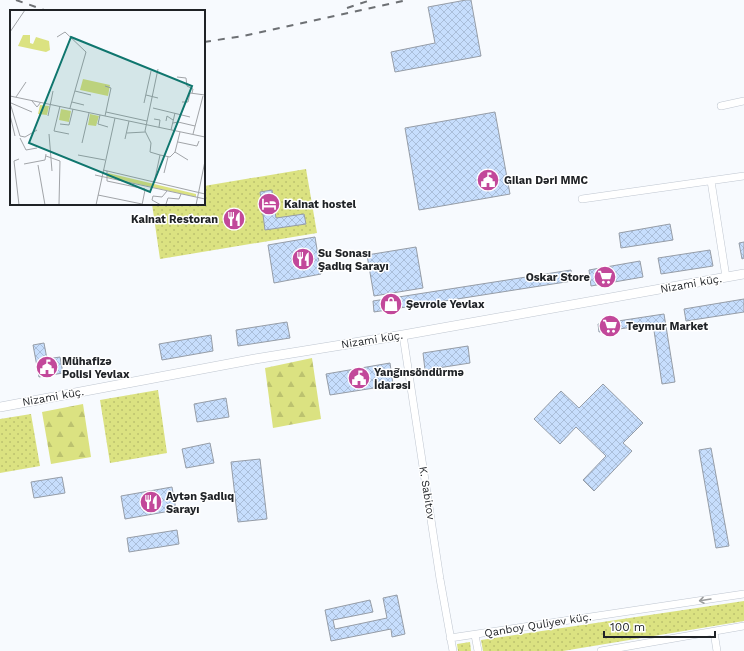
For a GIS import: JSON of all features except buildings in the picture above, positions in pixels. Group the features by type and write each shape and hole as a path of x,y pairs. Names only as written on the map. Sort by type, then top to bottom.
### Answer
{"main road":[{"name":"Nizami küç.","path":"0,407 255,359 403,335 744,274"}],"street":[{"path":"721,106 744,101"},
{"path":"582,199 744,176"},
{"path":"711,181 726,277"},
{"name":"K. Sabitov","path":"403,335 440,578 453,651"},
{"name":"Qanboy Quliyev küç.","path":"450,638 744,594"},
{"path":"602,651 744,626"},
{"path":"714,632 717,651"},
{"path":"475,635 478,651"}],"green space":[{"name":"Kainat Restoran","path":"306,169 317,233 160,259 152,205 205,205 205,186"},
{"path":"312,358 321,419 273,428 265,368"},
{"path":"158,390 167,453 110,463 100,400"},
{"path":"83,404 91,457 51,464 42,412"},
{"path":"31,414 40,466 0,473 0,419"},
{"path":"744,601 744,621 563,651 483,651 481,640"},
{"path":"470,642 471,651 458,651 457,644"}],"railway":[{"path":"16,0 44,10"},
{"path":"347,8 371,0"},
{"path":"205,42 243,36 407,0"}],"place":[{"name":"Gilan Dəri MMC","path":"488,180"},
{"name":"Kainat hostel","path":"269,204"},
{"name":"Kainat Restoran","path":"234,219"},
{"name":"Su Sonası Şadlıq Sarayı","path":"303,259"},
{"name":"Oskar Store","path":"605,277"},
{"name":"Şevrole Yevlax","path":"391,304"},
{"name":"Teymur Market","path":"610,326"},
{"name":"Mühafizə Polisi Yevlax","path":"47,367"},
{"name":"Yanğınsöndürmə İdarəsi","path":"359,378"},
{"name":"Aytən Şadlıq Sarayı","path":"151,502"}]}
